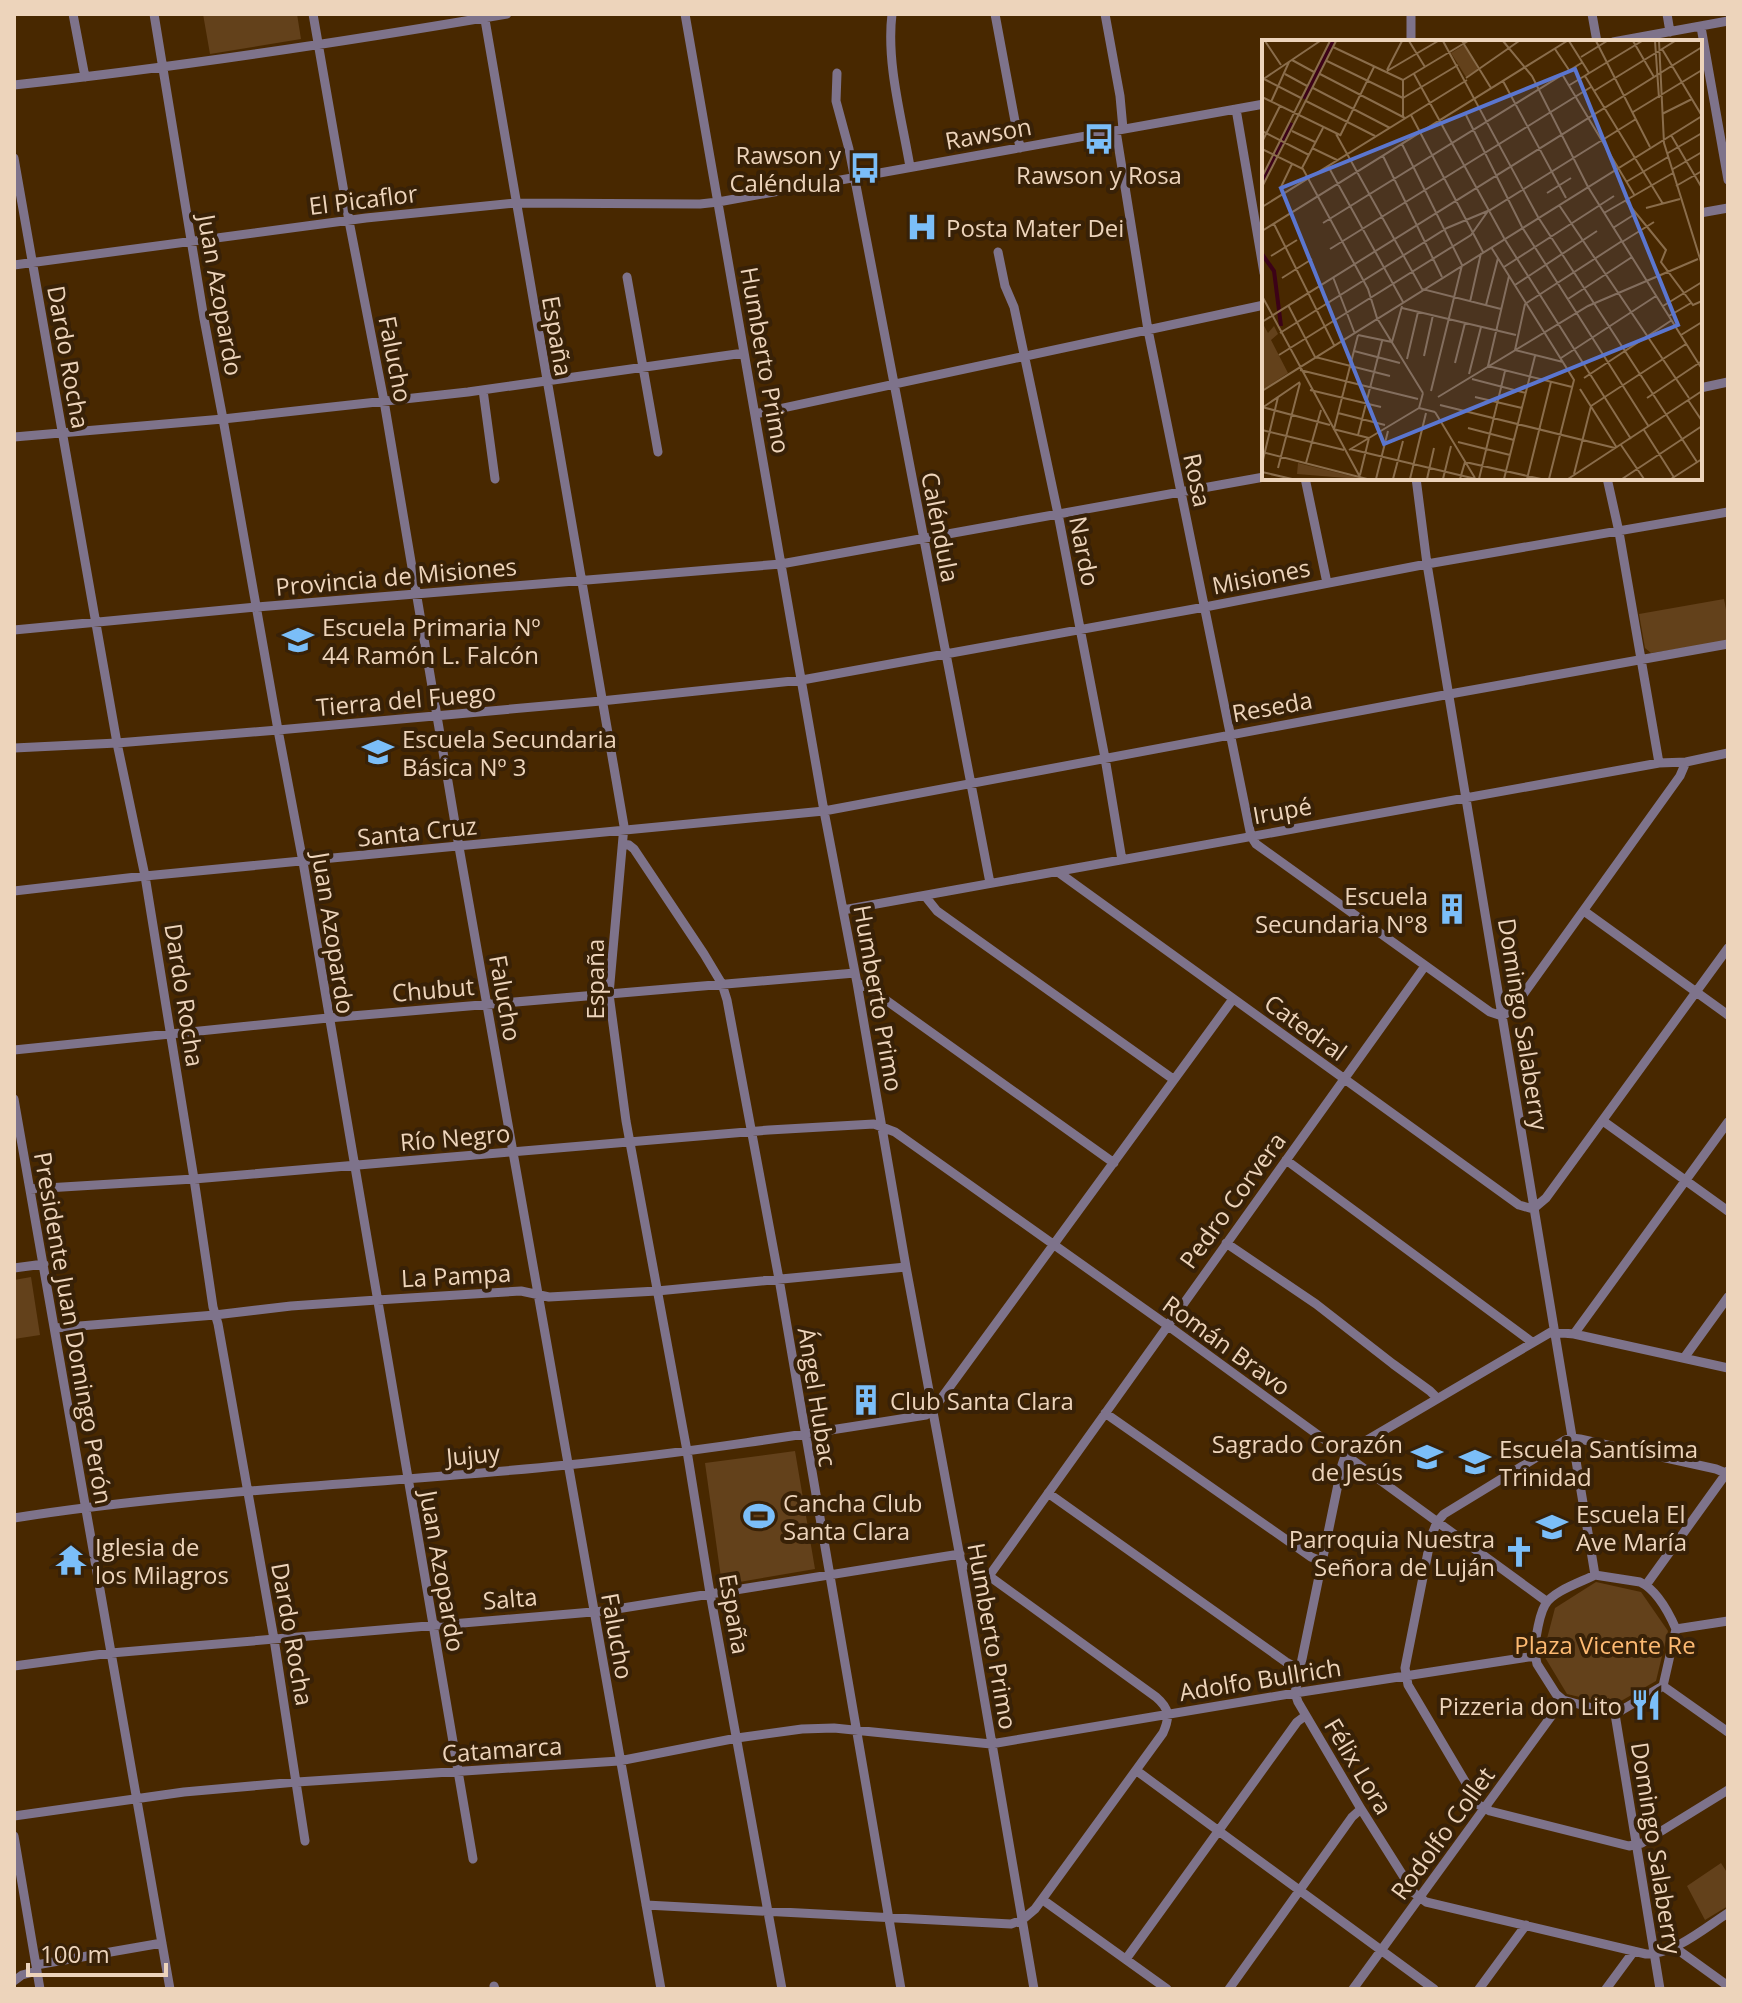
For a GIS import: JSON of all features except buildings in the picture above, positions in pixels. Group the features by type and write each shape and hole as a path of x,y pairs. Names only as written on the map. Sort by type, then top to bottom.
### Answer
{"street":[{"path":"73,14 85,77"},
{"name":"Juan Azopardo","path":"154,14 204,319 303,862 473,1859"},
{"name":"Falucho","path":"313,14 384,401 459,847 661,1989"},
{"path":"14,85 318,45 507,14"},
{"name":"Humberto Primo","path":"685,14 824,811 961,1559 1034,1989"},
{"path":"892,14 894,73 910,167"},
{"path":"995,14 1020,148"},
{"name":"Rosa","path":"1105,14 1120,96 1120,130 1148,330 1251,836"},
{"path":"1411,14 1411,40"},
{"path":"1592,14 1597,40"},
{"path":"1667,14 1670,32"},
{"name":"España","path":"484,16 624,832 609,994 626,1121 782,1989"},
{"path":"1624,40 1728,21"},
{"path":"1701,27 1728,180"},
{"name":"Caléndula","path":"837,73 836,101 854,178 990,883"},
{"name":"Rawson","path":"718,202 1262,104"},
{"path":"1236,109 1262,261"},
{"name":"Dardo Rocha","path":"14,158 95,624 145,876 215,1315 274,1639 305,1841"},
{"name":"El Picaflor","path":"14,265 427,211 515,203 718,202"},
{"path":"1702,213 1728,208"},
{"name":"Nardo","path":"998,252 1005,286 1014,307 1058,514 1122,860"},
{"path":"627,277 658,452"},
{"path":"755,414 1262,305"},
{"path":"14,437 223,419 483,390 744,353"},
{"path":"1702,388 1728,382"},
{"path":"483,390 495,479"},
{"name":"Provincia de Misiones","path":"14,630 781,564 1262,477"},
{"path":"1305,480 1327,583"},
{"name":"Domingo Salaberry","path":"1416,480 1427,564 1595,1575"},
{"path":"1607,480 1659,763"},
{"name":"Misiones","path":"802,680 1427,564 1728,512"},
{"name":"Reseda","path":"824,811 1728,644"},
{"name":"Tierra del Fuego","path":"14,748 278,730 802,680"},
{"name":"Irupé","path":"843,910 1728,753"},
{"path":"1251,836 1263,850 1490,1012 1502,1016 1512,1010 1584,911 1680,776 1686,762"},
{"name":"Santa Cruz","path":"14,891 824,811"},
{"name":"Ángel Hubac","path":"623,844 634,849 722,984 727,1000 779,1279 901,1989"},
{"name":"Catedral","path":"1058,872 1519,1205 1533,1209"},
{"path":"925,896 937,911 1173,1079"},
{"path":"1584,911 1728,1015"},
{"path":"1533,1209 1546,1198 1728,948"},
{"name":"Pedro Corvera","path":"989,1576 1425,966"},
{"path":"856,978 1114,1163"},
{"name":"Chubut","path":"14,1050 328,1018 722,984 856,978"},
{"path":"932,1411 1233,999"},
{"name":"Presidente Juan Domingo Perón","path":"14,1099 17,1131 44,1264 170,1989"},
{"path":"1603,1121 1728,1211"},
{"path":"1574,1334 1728,1122"},
{"name":"Río Negro","path":"30,1189 194,1179 751,1132 882,1126"},
{"name":"Román Bravo","path":"882,1126 895,1132 1167,1325 1546,1601"},
{"path":"1286,1160 1532,1342"},
{"path":"1226,1243 1316,1304 1437,1398"},
{"path":"14,1268 44,1264"},
{"name":"La Pampa","path":"55,1328 291,1306 521,1291 549,1297 657,1291 906,1267"},
{"path":"1684,1358 1728,1297"},
{"path":"1295,1693 1342,1465 1352,1449 1554,1331 1728,1368"},
{"name":"Jujuy","path":"14,1518 85,1506 568,1465 804,1434 926,1415 932,1411"},
{"path":"1105,1413 1321,1561"},
{"path":"1646,1585 1728,1473 1572,1438 1565,1440 1444,1514 1437,1522 1431,1537 1405,1668 1408,1685 1479,1805 1484,1808 1623,1845 1635,1845 1728,1790"},
{"path":"1048,1493 1299,1669"},
{"path":"646,1905 1011,1924 1022,1920 1035,1909 1137,1771 1163,1733 1169,1714 1156,1697 961,1559"},
{"name":"Salta","path":"14,1666 111,1653 594,1611 828,1574 961,1559"},
{"path":"1595,1575 1646,1585 1655,1593 1676,1629 1663,1686 1615,1714 1563,1700 1556,1694 1535,1656 1546,1601 1595,1575"},
{"path":"1676,1629 1728,1621"},
{"name":"Adolfo Bullrich","path":"991,1744 1535,1656"},
{"path":"1663,1686 1728,1732"},
{"name":"Félix Lora","path":"1295,1693 1305,1716 1419,1899"},
{"name":"Rodolfo Collet","path":"1353,1989 1563,1700"},
{"name":"Domingo Salaberry","path":"1615,1714 1660,1989"},
{"path":"1126,1959 1297,1722 1305,1716"},
{"name":"Catamarca","path":"14,1816 184,1792 619,1761 737,1738 810,1729 856,1730 991,1744"},
{"path":"1137,1771 1434,1989"},
{"path":"1229,1989 1352,1817 1361,1809"},
{"path":"14,1836 40,1989"},
{"path":"1419,1899 1655,1954 1674,1947 1728,1913"},
{"path":"1043,1900 1167,1989"},
{"path":"1479,1989 1526,1925"},
{"path":"14,1981 36,1968 162,1943"},
{"path":"1674,1947 1728,1986"},
{"path":"1606,1989 1634,1951"}],"green space":[{"path":"203,14 297,14 301,39 210,54"},
{"path":"1724,599 1728,641 1651,653 1645,648 1639,614"},
{"path":"31,1277 40,1335 14,1339 14,1280"},
{"name":"Cancha Club Santa Clara","path":"795,1451 815,1569 722,1585 705,1463"},
{"name":"Plaza Vicente Re","path":"1596,1582 1641,1592 1668,1631 1656,1681 1614,1705 1567,1694 1543,1654 1555,1608"},
{"path":"1721,1863 1728,1874 1728,1906 1705,1920 1687,1886"}],"place":[{"name":"Rawson y Rosa","path":"1099,139"},
{"name":"Rawson y Caléndula","path":"865,168"},
{"name":"Posta Mater Dei","path":"922,227"},
{"name":"Escuela Primaria Nº 44 Ramón L. Falcón","path":"298,640"},
{"name":"Escuela Secundaria Básica Nº 3","path":"378,752"},
{"name":"Escuela Secundaria N°8","path":"1452,909"},
{"name":"Club Santa Clara","path":"866,1400"},
{"name":"Sagrado Corazón de Jesús","path":"1427,1457"},
{"name":"Escuela Santísima Trinidad","path":"1475,1462"},
{"name":"Cancha Club Santa Clara","path":"759,1516"},
{"name":"Escuela El Ave María","path":"1552,1527"},
{"name":"Parroquia Nuestra Señora de Luján","path":"1519,1552"},
{"name":"Iglesia de los Milagros","path":"71,1560"},
{"name":"Pizzeria don Lito","path":"1646,1705"}]}
